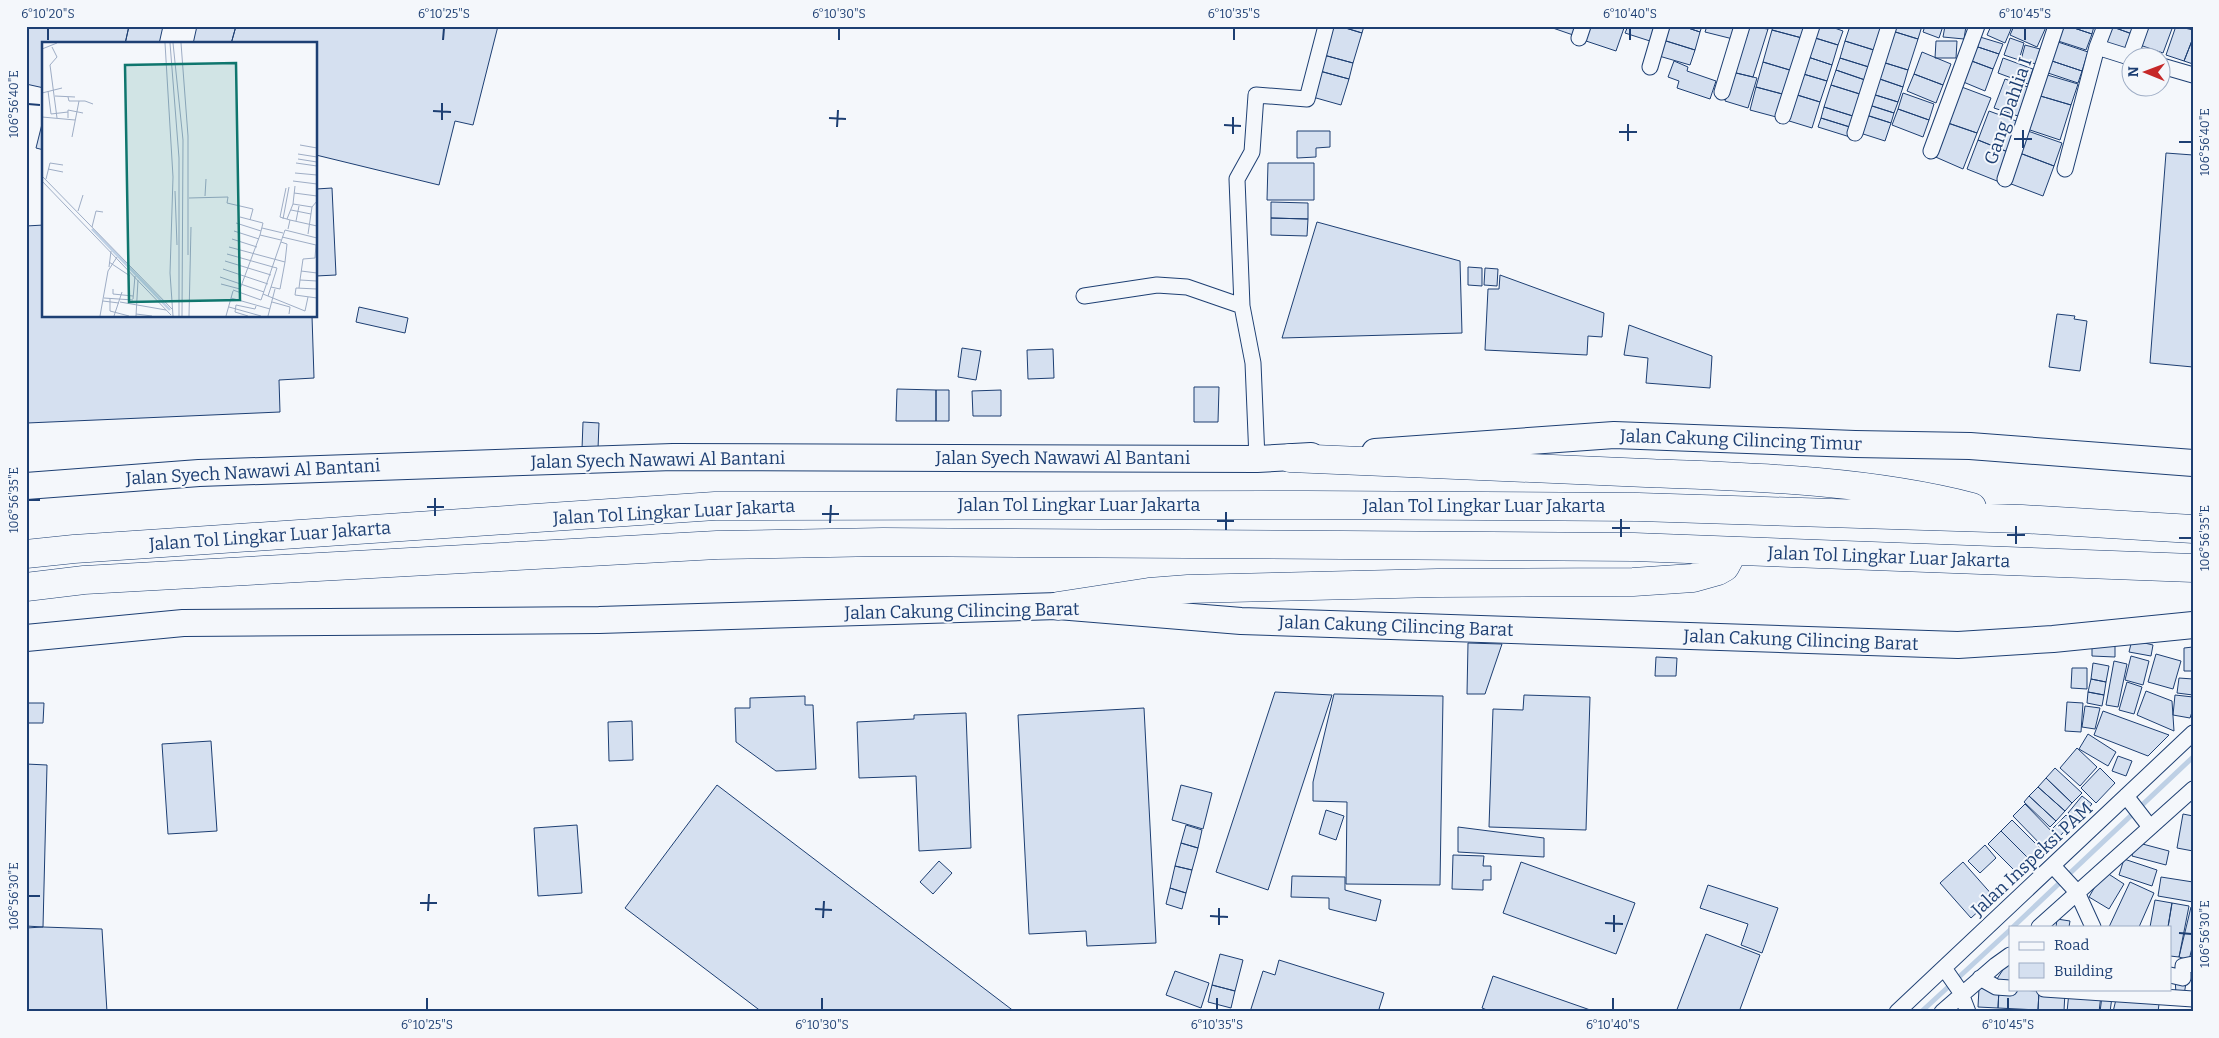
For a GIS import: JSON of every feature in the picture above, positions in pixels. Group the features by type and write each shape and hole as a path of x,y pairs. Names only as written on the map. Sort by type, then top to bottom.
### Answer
{"highway":[{"name":"Jalan Cakung Cilincing Timur","path":"1290,458 1614,435 1855,444 1970,446 2193,462"},
{"name":"Jalan Syech Nawawi Al Bantani","path":"26,486 199,473 673,457 1290,458"},
{"path":"1290,458 1705,475 1810,482 1931,496 2022,519"},
{"name":"Jalan Tol Lingkar Luar Jakarta","path":"26,554 74,549 715,506 1308,505 1628,507 2022,519 2193,529"},
{"name":"Jalan Tol Lingkar Luar Jakarta","path":"26,587 84,580 717,545 883,542 1584,546 2193,568"},
{"path":"1058,606 1149,592 1188,589 1437,583 1597,582 1693,578 1718,571 1725,567 1732,552"},
{"name":"Jalan Cakung Cilincing Barat","path":"26,638 183,623 599,620 1058,606 1241,621 1958,645 2053,639 2193,625"}],"street":[{"path":"1257,459 1253,363 1242,306 1238,180 1252,152 1256,95 1307,100 1326,26"},
{"path":"1650,67 1662,26"},
{"path":"1722,92 1742,26"},
{"path":"1783,116 1812,26"},
{"path":"1854,133 1889,26"},
{"path":"1931,151 1977,26"},
{"name":"Gang Dahlia I","path":"2005,179 2056,26"},
{"path":"2065,169 2097,47 2105,26"},
{"path":"2134,48 2141,26"},
{"path":"2097,47 2122,54"},
{"path":"2172,69 2193,75"},
{"path":"1084,296 1157,285 1187,287 1242,306"},
{"name":"Jalan Inspeksi PAM","path":"1897,1012 1947,971 2129,799 2193,733"},
{"path":"2039,926 2075,890 2193,789"},
{"path":"2129,799 2149,825"},
{"path":"2055,868 2075,890 2093,926"},
{"path":"1942,1012 1960,994 2009,956"},
{"path":"2172,975 2183,978 2183,966 2193,964"},
{"path":"1947,971 1968,1012"},
{"path":"1980,978 1996,987 2009,988"},
{"path":"2052,990 2166,1004 2193,999"}],"building":[{"path":"26,26 129,26 125,42 42,42 42,88 26,84"},
{"path":"129,26 163,26 159,42 125,42"},
{"path":"197,26 236,26 232,42 193,42"},
{"path":"236,26 498,26 473,125 455,121 439,185 318,155 318,42 232,42"},
{"path":"1327,26 1339,26 1362,33 1353,63 1320,54"},
{"path":"1339,26 1364,26 1362,33"},
{"path":"1547,26 1579,26 1576,36"},
{"path":"1587,26 1617,26 1624,28 1616,51 1583,40"},
{"path":"1628,26 1658,26 1653,42 1625,33"},
{"path":"1668,26 1682,26 1700,32 1695,50 1663,40"},
{"path":"1682,26 1702,26 1700,32"},
{"path":"1707,26 1737,26 1733,39 1705,32"},
{"path":"1746,26 1768,29 1753,77 1732,72"},
{"path":"1773,26 1805,26 1802,38 1772,30"},
{"path":"1814,26 1829,26 1843,31 1838,45 1812,37"},
{"path":"1850,26 1885,26 1877,51 1845,41"},
{"path":"1890,26 1922,26 1918,39 1889,30"},
{"path":"1925,26 1943,26 1939,38 1923,32"},
{"path":"1945,26 1966,26 1964,39 1943,37"},
{"path":"1991,26 2004,26 2011,29 2005,43 1987,35"},
{"path":"2014,26 2046,27 2037,47 2010,35"},
{"path":"2060,26 2068,26 2092,34 2086,50 2055,40"},
{"path":"2068,26 2094,26 2092,34"},
{"path":"2110,26 2138,26 2135,35"},
{"path":"2110,26 2135,35 2130,48 2122,48 2122,53 2102,45"},
{"path":"2143,26 2173,26 2165,48 2149,48 2137,44"},
{"path":"2176,26 2193,30 2193,38 2184,61 2172,57 2172,48 2168,48"},
{"path":"1772,30 1802,38 1793,71 1763,62"},
{"path":"1889,30 1918,39 1908,70 1879,61"},
{"path":"1812,37 1838,45 1832,65 1805,56"},
{"path":"1980,37 2003,44 1999,54 1975,46"},
{"path":"2010,38 2024,43 2019,60 2004,55"},
{"path":"2193,38 2193,64 2184,61"},
{"path":"1663,40 1695,50 1690,65 1659,56"},
{"path":"1845,41 1877,51 1872,68 1840,58"},
{"path":"1936,41 1957,41 1956,58 1935,58"},
{"path":"2055,41 2088,52 2082,71 2049,60"},
{"path":"2025,45 2040,49 2036,64 2021,60"},
{"path":"1975,46 1999,54 1993,69 1969,60"},
{"path":"1922,52 1951,64 1943,85 1914,74"},
{"path":"1320,54 1353,63 1349,79 1316,70"},
{"path":"1805,56 1832,65 1827,81 1800,73"},
{"path":"1840,58 1872,68 1868,81 1836,70"},
{"path":"2003,58 2033,69 2028,84 1998,73"},
{"path":"1969,60 1993,69 1985,91 1961,81"},
{"path":"2049,60 2082,71 2078,83 2045,72"},
{"path":"1674,61 1688,67 1687,71 1716,81 1710,99 1677,88 1679,81 1668,77"},
{"path":"1879,61 1908,70 1903,87 1874,77"},
{"path":"1763,62 1793,71 1786,95 1756,87"},
{"path":"1316,70 1349,79 1341,105 1309,96"},
{"path":"1836,70 1868,81 1863,95 1831,85"},
{"path":"1732,72 1757,78 1748,108 1725,101"},
{"path":"1800,73 1827,81 1820,102 1794,94"},
{"path":"1914,74 1943,85 1936,103 1907,91"},
{"path":"2044,74 2078,84 2071,105 2037,95"},
{"path":"1874,77 1903,87 1898,102 1869,93"},
{"path":"2005,79 2028,87 2018,116 1994,108"},
{"path":"1831,85 1863,95 1856,117 1824,107"},
{"path":"1959,86 1991,98 1977,133 1945,122"},
{"path":"1756,87 1786,95 1780,118 1750,110"},
{"path":"1869,93 1898,102 1894,113 1866,104"},
{"path":"1903,93 1934,104 1929,120 1898,109"},
{"path":"1794,94 1820,102 1812,128 1786,120"},
{"path":"2037,95 2071,105 2060,140 2027,129"},
{"path":"1866,104 1894,113 1891,123 1863,114"},
{"path":"1824,107 1856,117 1853,128 1821,118"},
{"path":"1898,109 1929,120 1923,137 1892,125"},
{"path":"1989,111 2019,122 2008,152 1978,140"},
{"path":"1863,114 1891,123 1885,141 1857,132"},
{"path":"1821,118 1853,128 1850,137 1818,127"},
{"path":"1945,122 1977,133 1963,169 1931,155"},
{"path":"42,124 42,150 36,148"},
{"path":"2025,130 2062,143 2054,166 2017,152"},
{"path":"1297,131 1330,131 1330,147 1316,148 1316,157 1297,158"},
{"path":"1978,140 2008,152 1997,181 1967,169"},
{"path":"2017,152 2054,166 2043,196 2006,182"},
{"path":"2166,153 2193,155 2193,367 2150,363"},
{"path":"1268,163 1314,163 1314,200 1267,200"},
{"path":"332,188 336,275 318,276 318,189"},
{"path":"1271,202 1308,203 1308,219 1271,218"},
{"path":"1271,218 1308,219 1307,236 1271,235"},
{"path":"1317,222 1460,261 1462,333 1282,338"},
{"path":"42,225 42,318 312,318 314,378 279,380 280,412 27,423 26,226"},
{"path":"1468,267 1482,268 1482,286 1468,285"},
{"path":"1485,268 1498,269 1497,286 1484,285"},
{"path":"1500,275 1604,313 1602,337 1588,336 1587,355 1485,350 1488,289 1499,289"},
{"path":"359,307 408,318 405,333 356,322"},
{"path":"2057,314 2075,316 2074,319 2087,321 2080,371 2049,367"},
{"path":"1629,325 1712,356 1710,388 1646,383 1648,358 1624,355"},
{"path":"962,348 981,351 976,380 958,377"},
{"path":"1053,349 1054,378 1028,379 1027,350"},
{"path":"1194,387 1219,387 1218,422 1194,422"},
{"path":"897,389 936,390 936,421 896,421"},
{"path":"936,390 949,390 949,421 936,421"},
{"path":"1001,390 1001,416 973,416 972,391"},
{"path":"583,422 599,423 598,449 582,449"},
{"path":"2092,639 2115,640 2115,657 2092,656"},
{"path":"2132,640 2153,645 2151,656 2129,652"},
{"path":"1468,643 1502,644 1485,694 1467,694"},
{"path":"2193,647 2193,671 2184,671 2184,648"},
{"path":"2156,654 2181,661 2173,689 2148,682"},
{"path":"2131,656 2149,661 2143,685 2125,680"},
{"path":"1656,657 1677,658 1676,676 1655,676"},
{"path":"2114,661 2127,664 2118,707 2106,705"},
{"path":"2093,663 2109,666 2106,682 2091,679"},
{"path":"2072,668 2087,668 2087,689 2071,688"},
{"path":"2179,678 2193,679 2193,695 2177,693"},
{"path":"2091,679 2106,682 2104,695 2088,692"},
{"path":"2127,682 2142,687 2134,714 2119,710"},
{"path":"2146,691 2172,701 2174,731 2137,715"},
{"path":"1275,692 1332,695 1268,890 1216,872"},
{"path":"2088,692 2104,695 2102,706 2087,703"},
{"path":"1334,694 1443,696 1440,885 1346,884 1347,802 1313,801 1313,782"},
{"path":"1524,695 1590,697 1586,830 1489,827 1493,709 1523,710"},
{"path":"2175,695 2193,697 2193,709 2190,718 2173,715"},
{"path":"805,696 805,705 813,705 816,769 776,771 736,742 735,708 750,708 750,698"},
{"path":"2067,702 2083,703 2081,732 2065,731"},
{"path":"26,703 44,703 43,723 26,723"},
{"path":"2085,706 2100,708 2095,729 2082,727"},
{"path":"1144,708 1156,943 1087,946 1086,931 1029,934 1018,715"},
{"path":"2103,711 2169,735 2148,756 2094,735"},
{"path":"966,713 971,848 919,851 916,776 859,778 857,722 914,719 914,715"},
{"path":"632,721 633,760 609,761 608,722"},
{"path":"2088,734 2116,752 2108,766 2079,749"},
{"path":"211,741 217,831 168,834 162,744"},
{"path":"2077,748 2097,767 2080,786 2060,768"},
{"path":"2118,756 2132,761 2126,776 2112,771"},
{"path":"26,764 47,765 43,927 26,926"},
{"path":"2055,768 2082,793 2072,803 2046,778"},
{"path":"2100,768 2115,783 2096,803 2081,788"},
{"path":"2046,778 2072,803 2065,811 2038,787"},
{"path":"717,785 1015,1012 762,1012 625,908"},
{"path":"1181,785 1212,793 1203,829 1172,820"},
{"path":"2038,787 2065,811 2056,821 2029,796"},
{"path":"2029,796 2056,821 2050,827 2024,802"},
{"path":"2082,796 2092,804 2077,821 2068,813"},
{"path":"2025,804 2058,838 2046,850 2013,816"},
{"path":"1326,810 1344,816 1336,840 1319,834"},
{"path":"2183,814 2193,816 2193,851 2177,848"},
{"path":"2066,815 2073,822 2060,836 2052,829"},
{"path":"2012,820 2042,850 2031,861 2001,831"},
{"path":"577,825 582,893 538,896 534,828"},
{"path":"1186,825 1202,830 1198,848 1181,843"},
{"path":"1458,827 1544,838 1544,857 1458,852"},
{"path":"2001,831 2031,861 2018,874 1988,844"},
{"path":"2135,842 2169,851 2166,865 2132,856"},
{"path":"1181,843 1198,848 1192,870 1175,866"},
{"path":"1985,845 1996,858 1980,873 1968,861"},
{"path":"1453,855 1484,856 1483,866 1491,866 1491,880 1483,880 1483,890 1452,889"},
{"path":"2124,859 2157,870 2152,886 2119,875"},
{"path":"939,861 952,873 933,894 920,882"},
{"path":"1521,862 1635,903 1616,954 1503,913"},
{"path":"1963,862 1994,897 1971,918 1940,883"},
{"path":"1175,866 1192,870 1186,893 1170,888"},
{"path":"2104,871 2124,884 2109,909 2089,897"},
{"path":"1292,876 1345,877 1345,890 1381,900 1376,921 1329,909 1329,898 1291,897"},
{"path":"2161,877 2193,882 2193,902 2158,896"},
{"path":"2130,882 2154,893 2139,926 2109,926"},
{"path":"1708,885 1778,908 1762,953 1741,945 1748,924 1700,908"},
{"path":"1170,888 1186,893 1182,909 1166,904"},
{"path":"2155,900 2172,903 2168,926 2150,926"},
{"path":"2172,903 2189,906 2179,957 2172,956 2172,926 2168,926"},
{"path":"2191,907 2193,908 2193,944 2189,960 2179,957"},
{"path":"2057,919 2070,921 2069,926 2056,926"},
{"path":"26,928 102,929 107,1012 26,1012"},
{"path":"1706,934 1760,955 1739,1012 1676,1012"},
{"path":"1220,954 1243,960 1235,991 1212,985"},
{"path":"1279,960 1384,993 1379,1009 1387,1012 1250,1012 1263,971 1275,975"},
{"path":"2009,961 2009,983 1995,982"},
{"path":"1175,971 1209,983 1201,1008 1166,995"},
{"path":"1493,976 1596,1012 1492,1012 1482,1008"},
{"path":"2175,977 2186,983 2184,995 2176,995"},
{"path":"1212,985 1235,991 1231,1008 1208,1002"},
{"path":"1979,988 1999,989 1998,1008 1978,1007"},
{"path":"1999,989 2039,991 2038,1010 1998,1008"},
{"path":"2039,991 2065,992 2064,1011 2038,1010"},
{"path":"2069,992 2101,995 2099,1012 2067,1012"},
{"path":"2117,995 2159,1004 2158,1012 2113,1012"},
{"path":"2102,996 2112,997 2110,1012 2100,1012"}],"waterway":[{"path":"2014,926 2193,757"},
{"path":"1921,1012 2009,931"}]}
